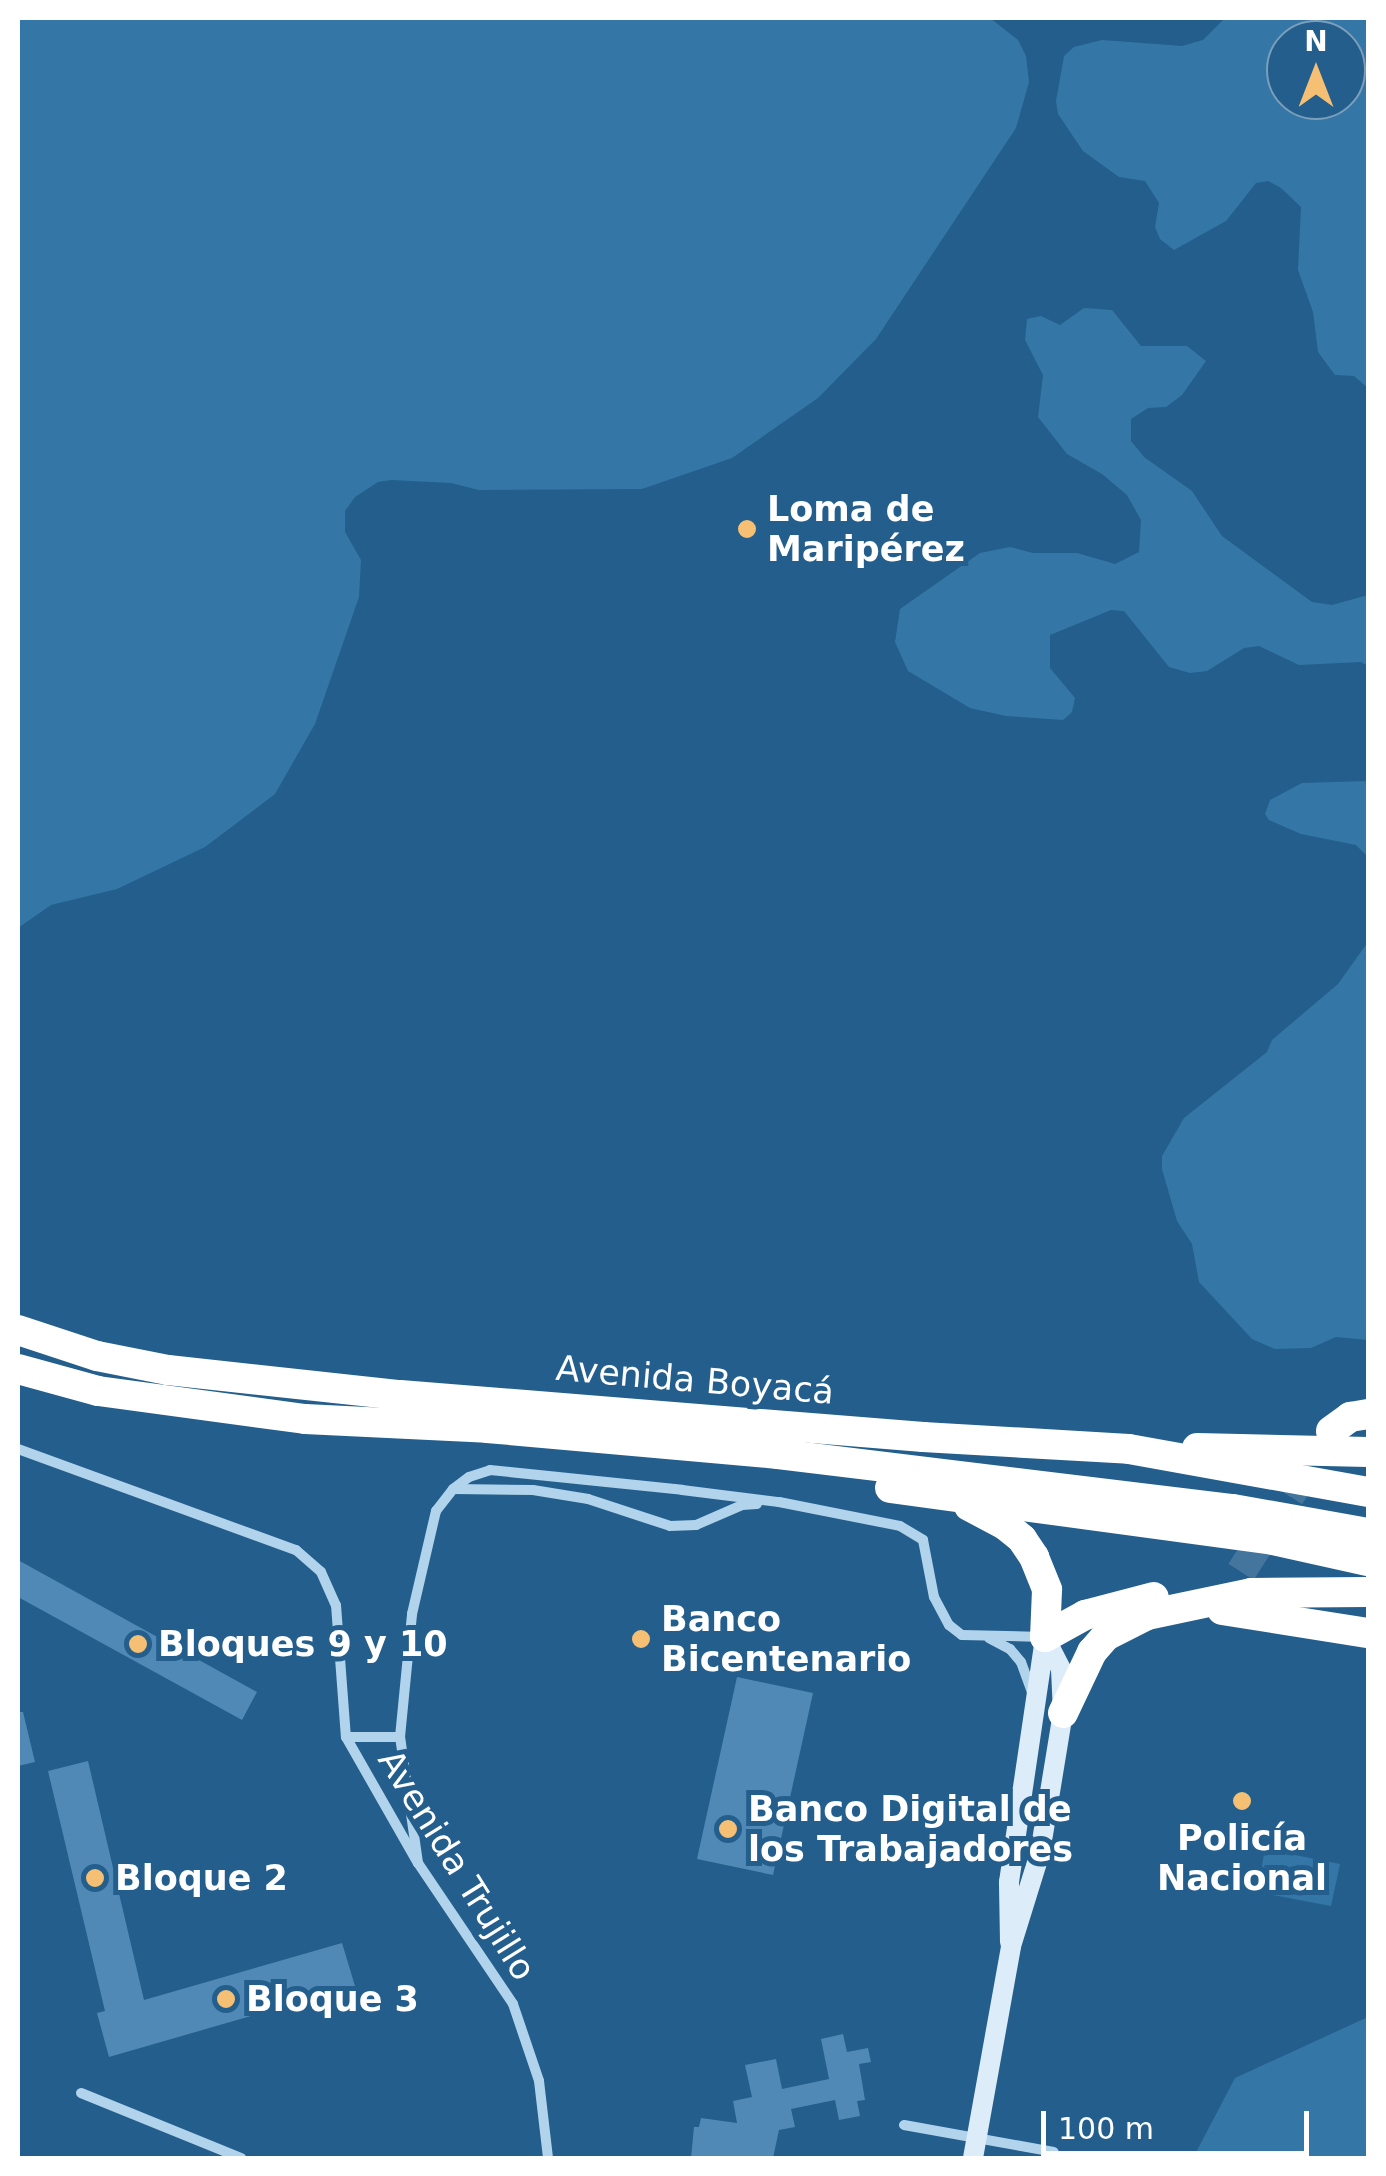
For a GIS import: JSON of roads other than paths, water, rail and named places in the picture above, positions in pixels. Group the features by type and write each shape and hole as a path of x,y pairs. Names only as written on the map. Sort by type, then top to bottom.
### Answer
{"highway":[{"name":"Avenida Boyacá","path":"18,1330 97,1356 168,1370 400,1394 922,1437 1129,1449 1368,1492"},
{"name":"Avenida Boyacá","path":"18,1369 98,1391 304,1419 592,1436 1232,1509 1368,1533"},
{"path":"1331,1431 1350,1417 1368,1414"},
{"path":"592,1436 686,1460 1273,1540 1368,1561"},
{"path":"1129,1449 1262,1447 1368,1452"},
{"path":"953,1498 1004,1526 1028,1548 1047,1590 1045,1637 1115,1605 1227,1582 1241,1572"},
{"path":"1050,1713 1092,1652 1106,1636 1128,1622 1174,1606 1251,1593 1368,1592"},
{"path":"1174,1606 1250,1612 1368,1633"}],"street":[{"name":"Avenida Trujillo","path":"18,1449 296,1550 321,1572 336,1605 346,1737 418,1863 513,2004 539,2080 547,2119 548,2158"},
{"path":"418,1863 400,1737 412,1614 436,1510 453,1489 490,1470 779,1502 912,1531 923,1540 929,1558 939,1614 962,1635 1045,1637 1061,1669 1014,1848 1008,1903 1011,1946"},
{"path":"453,1489 533,1490 588,1499 670,1526 696,1525 742,1505 779,1502"},
{"path":"974,2148 1011,1946 1040,1854 1050,1713 1021,1662 1010,1650 988,1638"},
{"path":"346,1737 400,1737"},
{"path":"1014,1848 1026,1863 1040,1854"},
{"path":"81,2093 241,2158"},
{"path":"904,2125 974,2148 1054,2152"}],"tunnel":[{"path":"1241,1572 1314,1458"}],"place":[{"name":"Loma de Maripérez","path":"747,529"},
{"name":"Banco Bicentenario","path":"641,1639"},
{"name":"Bloques 9 y 10","path":"138,1644"},
{"name":"Policía Nacional","path":"1242,1801"},
{"name":"Banco Digital de los Trabajadores","path":"728,1829"},
{"name":"Bloque 2","path":"95,1878"},
{"name":"Bloque 3","path":"226,1999"}]}
